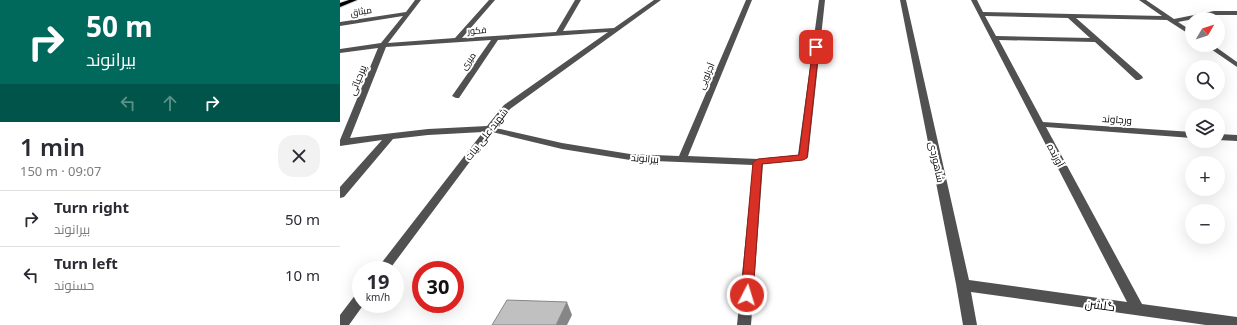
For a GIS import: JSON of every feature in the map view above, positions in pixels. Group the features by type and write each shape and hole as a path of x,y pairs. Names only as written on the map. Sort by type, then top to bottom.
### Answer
{"main road":[{"path":"340,5 354,0"}],"street":[{"name":"پیرحیاتی","path":"342,142 383,45 418,0"},
{"path":"457,40 492,0"},
{"path":"559,33 578,0"},
{"name":"شهید علی بیات","path":"389,261 507,107 658,0"},
{"name":"آجرلویی","path":"682,160 749,0"},
{"name":"بیرانوند","path":"342,142 428,132 490,129 562,146 630,157 758,162 803,158 822,0"},
{"name":"شاهوردی","path":"903,0 963,284 970,325"},
{"name":"آورنده","path":"974,0 1138,310"},
{"path":"1142,0 1185,29"},
{"name":"میثاق","path":"340,24 408,13"},
{"path":"981,14 1171,20 1214,13 1237,13"},
{"path":"1070,16 1139,78"},
{"name":"فکور","path":"340,51 383,45 615,30"},
{"name":"میری","path":"456,96 496,37"},
{"path":"994,38 1097,40"},
{"path":"1218,52 1237,65"},
{"name":"ورجاوند","path":"1040,124 1185,134"},
{"path":"340,194 391,136"},
{"path":"1233,138 1237,145"},
{"path":"744,325 758,162"},
{"name":"گلشن","path":"963,284 976,288 1138,310 1213,322 1237,323"},
{"path":"343,319 352,308"}],"building":[{"path":"507,300 567,302 556,325 492,325"}],"route":[{"path":"747,295 758,162 803,158 816,47"}]}
